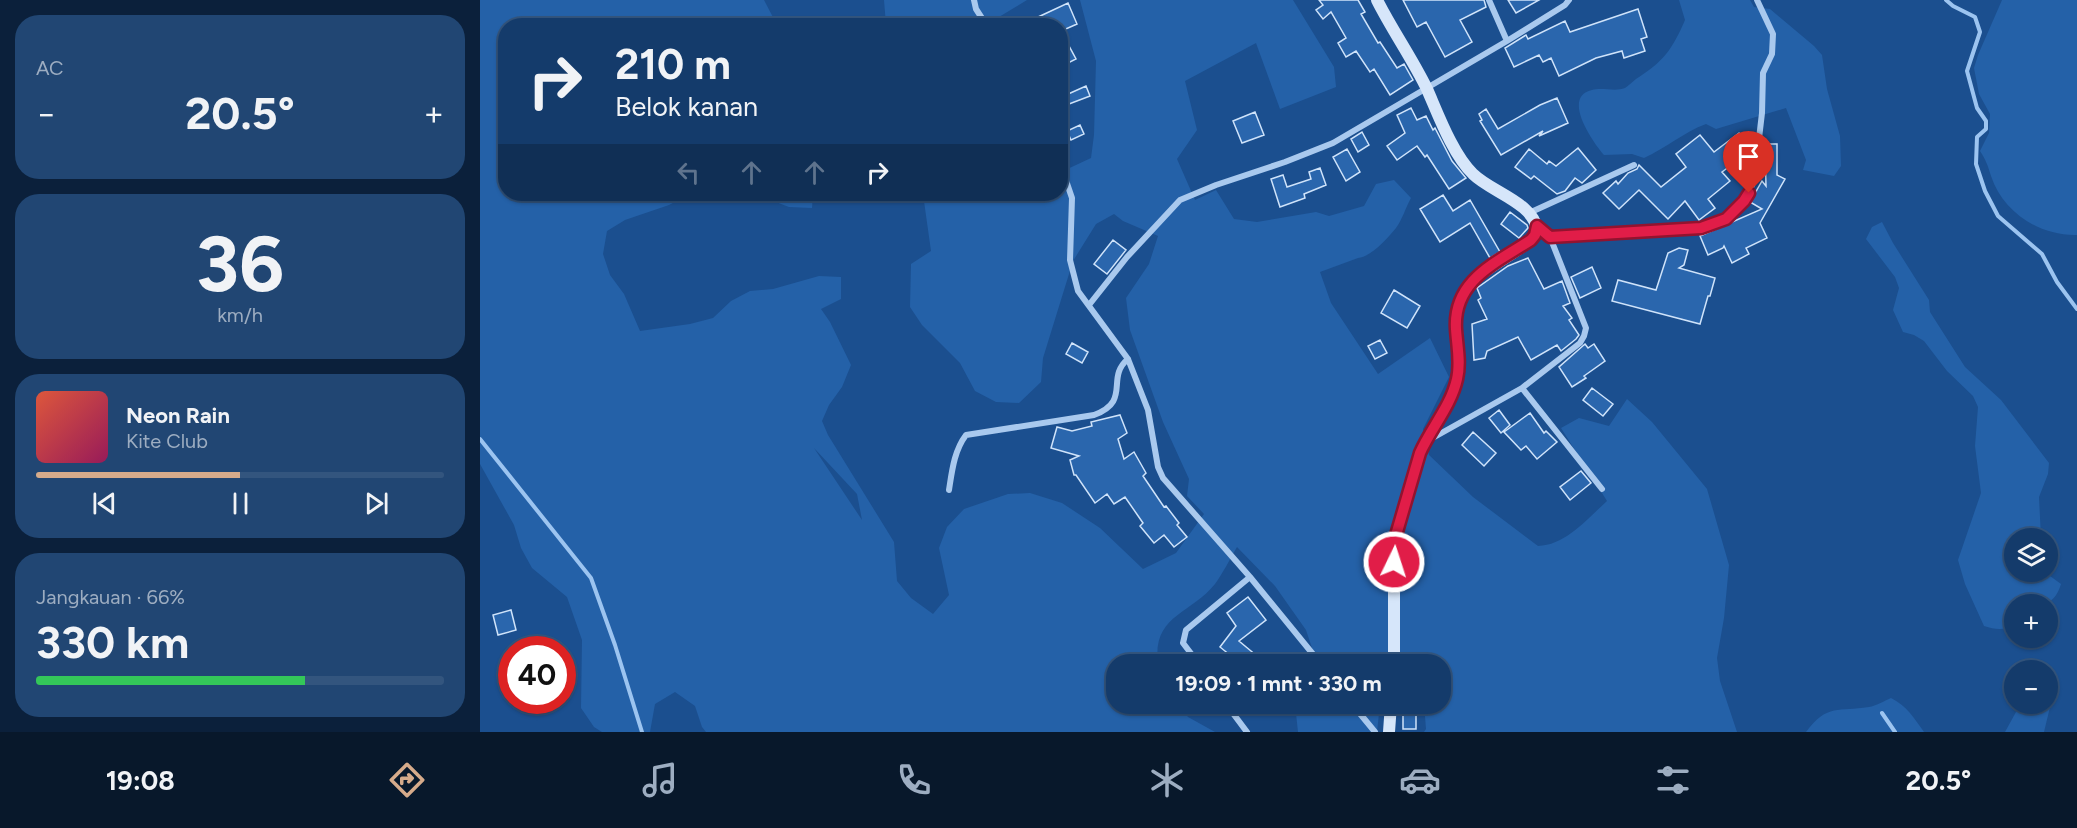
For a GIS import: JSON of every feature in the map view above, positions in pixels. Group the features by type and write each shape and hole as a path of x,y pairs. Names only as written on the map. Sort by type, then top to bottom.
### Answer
{"street":[{"path":"974,0 982,18"},
{"path":"1377,0 1426,87 1442,126 1471,173 1491,189 1515,201 1550,237 1586,331 1580,343 1522,388 1425,442"},
{"path":"1489,0 1507,41"},
{"path":"1089,305 1127,257 1180,200 1333,143 1507,41 1565,5 1569,0"},
{"path":"1550,237 1701,228 1726,219 1744,201 1754,181 1762,114 1763,73 1772,54 1773,34 1757,0"},
{"path":"1529,213 1634,165"},
{"path":"1068,186 1072,198 1070,260 1078,291 1128,359 1148,410 1158,467 1163,478 1250,577 1313,654"},
{"path":"1394,654 1394,542 1425,442 1441,416 1457,381 1459,360 1456,327 1459,302 1468,284 1531,240 1537,226"},
{"path":"949,490 954,459 966,435 1094,415 1105,411 1116,397 1118,372 1128,359"},
{"path":"1522,388 1602,489"},
{"path":"1191,654 1183,643 1186,630 1250,577"},
{"path":"1234,714 1247,732"},
{"path":"1360,714 1375,732"},
{"path":"1390,730 1391,714"}],"shaded area":[{"path":"480,0 764,0 773,18 498,18 498,201 677,201 625,220 607,231 603,254 610,275 624,294 640,331 690,324 713,318 731,301 750,291 773,289 819,276 841,277 841,299 821,309 851,365 842,387 829,405 822,421 828,435 894,542 897,581 911,598 933,614 949,595 939,548 947,527 964,509 1008,494 1030,493 1062,503 1100,528 1143,569 1176,553 1204,514 1187,496 1189,479 1163,422 1130,330 1126,298 1149,264 1158,236 1123,221 1114,214 1096,224 1073,261 1043,358 1041,382 1019,403 996,402 975,391 960,363 922,325 910,307 911,264 931,251 924,201 1068,201 1068,169 1091,158 1094,135 1096,61 1080,0 1293,0 1334,67 1336,87 1280,109 1256,43 1185,81 1197,130 1177,159 1195,200 1216,190 1234,219 1257,222 1316,212 1329,216 1364,206 1376,184 1394,180 1411,198 1400,221 1374,251 1320,272 1331,303 1378,374 1430,338 1449,377 1423,429 1429,455 1473,497 1538,546 1548,545 1567,536 1607,501 1561,428 1579,418 1609,426 1627,399 1652,422 1707,489 1729,565 1724,618 1717,658 1720,681 1737,732 1424,732 1426,729 1425,714 1451,714 1451,654 1314,654 1306,630 1275,586 1237,547 1215,584 1167,625 1161,635 1158,654 1106,654 1106,714 1186,714 1215,732 706,732 695,706 675,692 655,704 650,732 602,732 594,727 581,708 582,640 567,597 532,568 521,548 514,525 480,464","holes":["814,448 857,494 862,520"]},
{"path":"884,0 1027,0 997,18 885,18"},
{"path":"1679,0 1750,0 1754,7 1770,9 1822,55 1827,89 1840,136 1841,166 1834,176 1803,170 1806,160 1786,108 1716,129 1706,124 1644,158 1632,154 1604,155 1587,131 1579,110 1579,101 1583,94 1592,90 1625,88 1666,54 1685,20"},
{"path":"2002,0 2077,0 2077,235 2049,231 2036,226 2013,211 1997,189 1980,151 1989,133 1990,114 1979,94 1974,68"},
{"path":"773,201 812,201 812,208 789,207"},
{"path":"1882,222 1929,300 1930,312 1965,367 2001,400 2049,463 2048,474 2039,497 2041,528 2004,528 2004,582 2058,582 2061,584 2057,594 2004,594 2004,628 1984,626 1965,584 1958,560 1981,493 1975,446 1978,407 1973,396 1947,371 1924,341 1903,332 1893,310 1899,288 1895,277 1866,239 1872,227"},
{"path":"1891,698 1906,709 1924,732 1806,732 1821,717 1834,710 1872,706"},
{"path":"1296,714 1379,714 1377,732 1298,732"},
{"path":"2015,714 2048,714 2044,732 2005,732"}],"building":[{"path":"1319,0 1358,0 1365,12 1361,14 1378,43 1380,42 1397,68 1404,64 1413,80 1390,95 1374,69 1370,72 1356,51 1346,57 1338,43 1346,38 1331,12 1323,19 1316,10 1323,5"},
{"path":"1403,0 1484,0 1486,7 1460,20 1472,42 1445,57 1426,22 1417,27"},
{"path":"1508,0 1539,0 1516,13"},
{"path":"1068,3 1077,24 1068,28 1068,18 1036,18"},
{"path":"1638,9 1647,37 1641,39 1645,51 1624,58 1622,51 1596,58 1559,76 1551,58 1543,62 1539,55 1514,67 1505,48 1526,35 1528,39 1565,21 1570,32"},
{"path":"1068,44 1076,59 1068,63"},
{"path":"1086,86 1090,96 1069,104 1068,94"},
{"path":"1557,98 1568,123 1539,136 1543,131 1501,155 1480,121 1482,120 1479,114 1486,109 1498,129"},
{"path":"1411,108 1417,120 1426,116 1452,161 1466,178 1449,189 1427,155 1425,157 1417,146 1397,160 1387,146 1405,133 1397,115"},
{"path":"1255,112 1264,135 1242,143 1233,121"},
{"path":"1080,125 1084,134 1071,140 1068,131"},
{"path":"1362,132 1369,145 1358,152 1351,139"},
{"path":"1739,133 1745,144 1738,149 1743,156 1722,172 1730,181 1708,199 1715,208 1699,220 1685,201 1668,219 1639,190 1619,209 1603,193 1616,181 1618,184 1639,165 1661,187 1686,167 1676,154 1700,135 1714,152"},
{"path":"1765,144 1777,144 1777,175 1785,179 1760,223 1767,238 1746,248 1749,254 1732,263 1724,246 1708,255 1700,236 1762,209 1750,202 1762,181 1766,186"},
{"path":"1578,148 1596,170 1582,183 1575,178 1565,191 1557,194 1534,176 1531,179 1515,167 1529,149 1547,164 1549,161 1556,166"},
{"path":"1347,149 1360,172 1346,181 1333,157"},
{"path":"1320,168 1326,185 1304,194 1305,198 1280,207 1271,179 1283,175 1287,187 1311,179 1309,172"},
{"path":"1443,195 1453,211 1470,200 1500,252 1490,258 1470,223 1440,242 1420,209"},
{"path":"1510,212 1527,225 1528,228 1519,238 1501,224"},
{"path":"1113,240 1126,250 1107,274 1094,264"},
{"path":"1679,248 1688,250 1684,265 1679,268 1715,278 1700,324 1612,301 1618,280 1656,290 1668,253"},
{"path":"1528,258 1544,289 1562,281 1570,303 1563,306 1572,318 1569,320 1579,335 1561,351 1557,345 1531,360 1518,337 1487,351 1485,358 1474,360 1472,324 1487,319 1478,300 1481,298 1477,288 1508,266"},
{"path":"1592,267 1601,288 1580,298 1571,277"},
{"path":"1394,290 1420,306 1407,328 1381,313"},
{"path":"1380,340 1387,353 1375,359 1368,346"},
{"path":"1072,343 1088,352 1082,363 1066,354"},
{"path":"1585,344 1588,348 1594,344 1605,361 1572,387 1559,367"},
{"path":"1592,388 1613,404 1603,416 1583,400"},
{"path":"1499,410 1510,425 1501,433 1489,418"},
{"path":"1530,413 1544,433 1546,431 1557,442 1537,459 1526,446 1521,450 1504,432"},
{"path":"1120,415 1127,433 1118,439 1124,459 1134,452 1146,473 1143,476 1187,537 1174,547 1164,535 1154,543 1140,526 1143,523 1125,497 1114,504 1107,494 1095,503 1074,475 1070,460 1079,456 1051,448 1057,427 1072,431 1092,426 1091,422"},
{"path":"1473,432 1496,453 1484,466 1462,445"},
{"path":"1581,471 1591,483 1570,500 1560,487"},
{"path":"1248,597 1266,620 1239,641 1255,654 1229,654 1220,647 1236,626 1227,613"},
{"path":"511,610 516,630 498,635 493,615"},
{"path":"1403,714 1416,714 1416,729 1403,729"}],"waterway":[{"path":"1946,0 1975,17 1980,32 1967,71 1977,108 1986,121 1986,129 1977,137 1976,164 1985,191 1998,216 2042,254 2057,282 2077,309"},
{"path":"480,439 591,578 642,732"},
{"path":"1882,713 1895,732"}],"route":[{"path":"1394,562 1394,542 1420,453 1457,381 1459,351 1456,327 1459,302 1468,284 1531,240 1537,226 1550,237 1701,228 1726,219 1749,193"}]}
